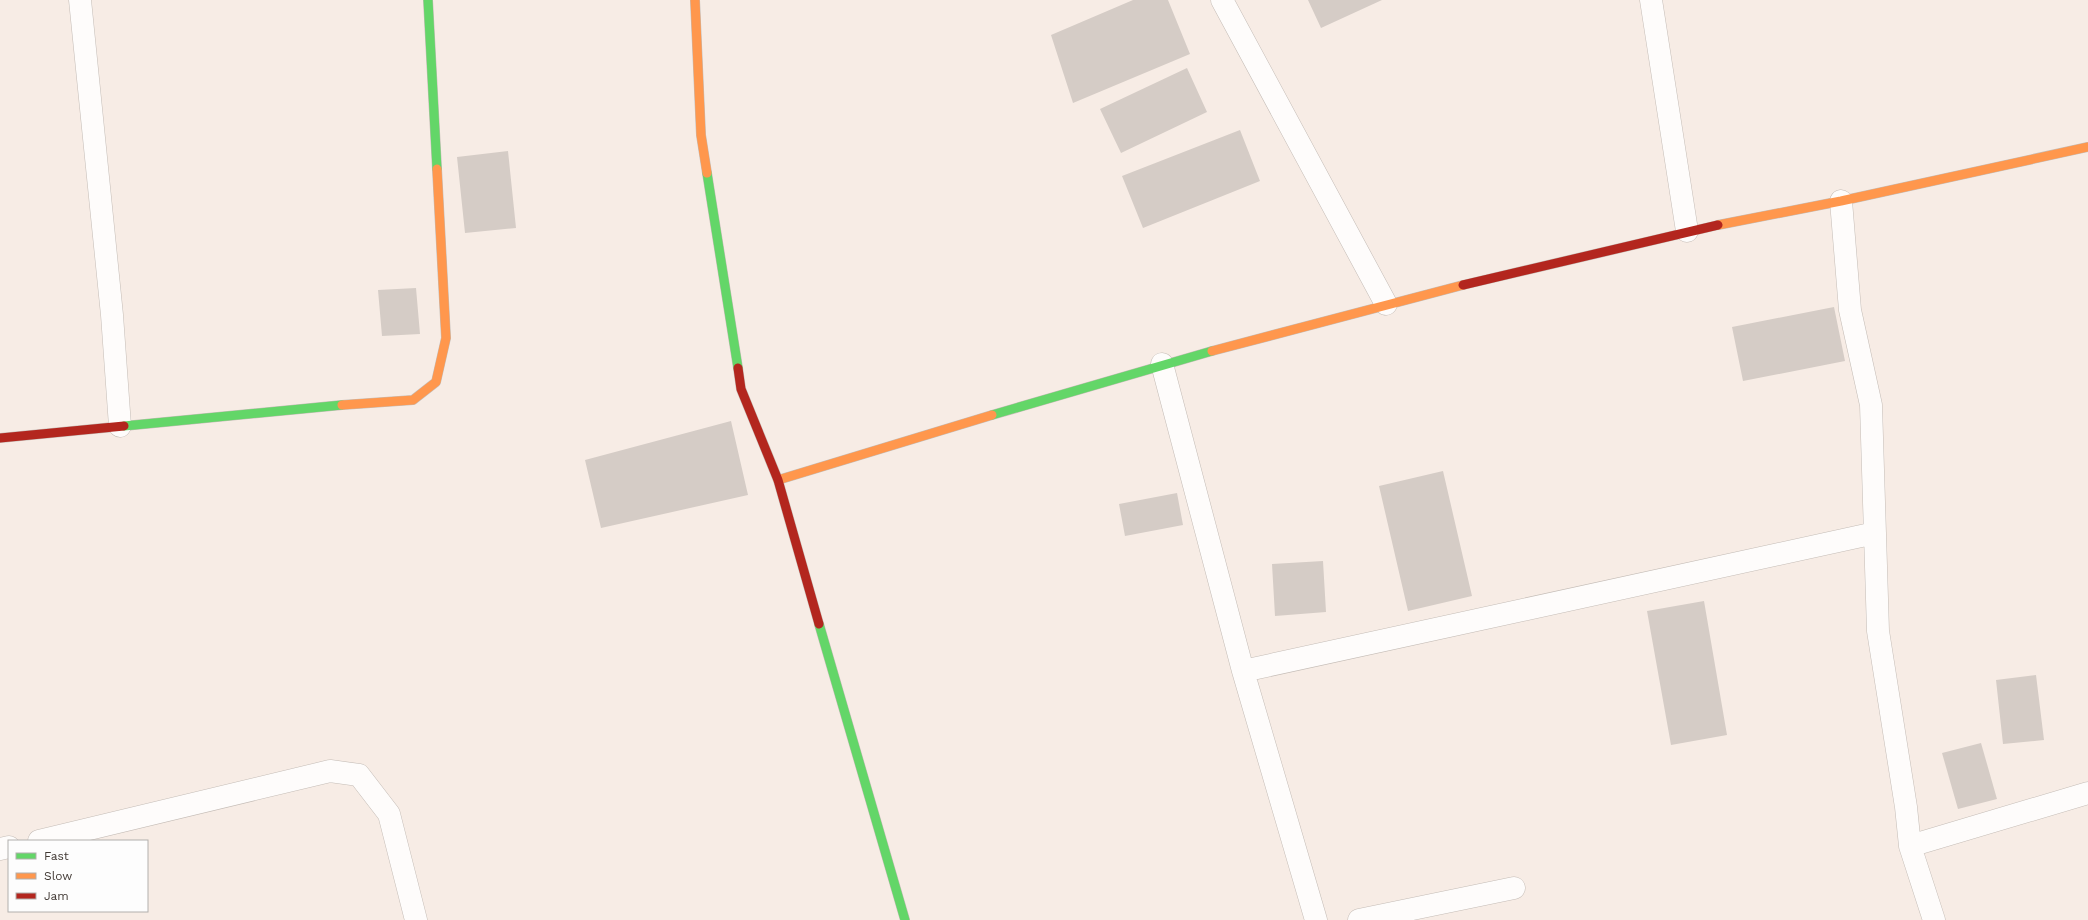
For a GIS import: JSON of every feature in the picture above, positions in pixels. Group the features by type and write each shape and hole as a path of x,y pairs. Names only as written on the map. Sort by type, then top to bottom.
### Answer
{"street":[{"path":"80,0 111,308 120,426"},
{"path":"0,438 413,400 436,382 446,338 428,0"},
{"path":"695,0 701,135 741,389 778,480 905,920"},
{"path":"1222,0 1386,304"},
{"path":"1651,0 1687,231"},
{"path":"778,480 1162,364 1386,304 1687,231 1841,200 2088,147"},
{"path":"1841,200 1850,310 1871,405 1878,630 1906,807 1910,846 1934,920"},
{"path":"1162,364 1243,671 1316,920"},
{"path":"1243,671 1875,534"},
{"path":"43,840 330,770 359,776 389,814 416,920"},
{"path":"1910,846 2088,794"},
{"path":"1359,920 1514,888"}],"building":[{"path":"1133,0 1168,0 1190,54 1073,103 1051,35"},
{"path":"1308,0 1382,0 1321,28"},
{"path":"1187,68 1207,112 1121,153 1100,109"},
{"path":"1240,130 1260,181 1143,228 1122,176"},
{"path":"508,151 516,228 465,233 457,157"},
{"path":"416,288 420,334 382,336 378,290"},
{"path":"1834,307 1845,361 1743,381 1732,327"},
{"path":"731,421 748,495 601,528 585,460"},
{"path":"1443,471 1472,596 1408,611 1379,486"},
{"path":"1177,493 1183,525 1125,536 1119,504"},
{"path":"1323,561 1326,612 1275,616 1272,564"},
{"path":"1704,601 1727,735 1671,745 1647,611"},
{"path":"2036,675 2044,740 2003,744 1996,680"},
{"path":"1981,743 1997,799 1958,809 1942,753"}],"traffic: fast":[{"path":"428,0 437,169"},
{"path":"707,173 738,368"},
{"path":"992,415 1212,351"},
{"path":"124,426 342,405"},
{"path":"819,624 905,920"}],"traffic: slow":[{"path":"695,0 701,135 707,173"},
{"path":"1718,225 1841,201 2088,147"},
{"path":"342,405 413,400 436,382 446,338 437,169"},
{"path":"1212,351 1463,285"},
{"path":"778,480 992,415"}],"traffic: jam":[{"path":"1463,285 1718,225"},
{"path":"738,368 741,389 778,480 819,624"},
{"path":"0,438 124,426"}]}
